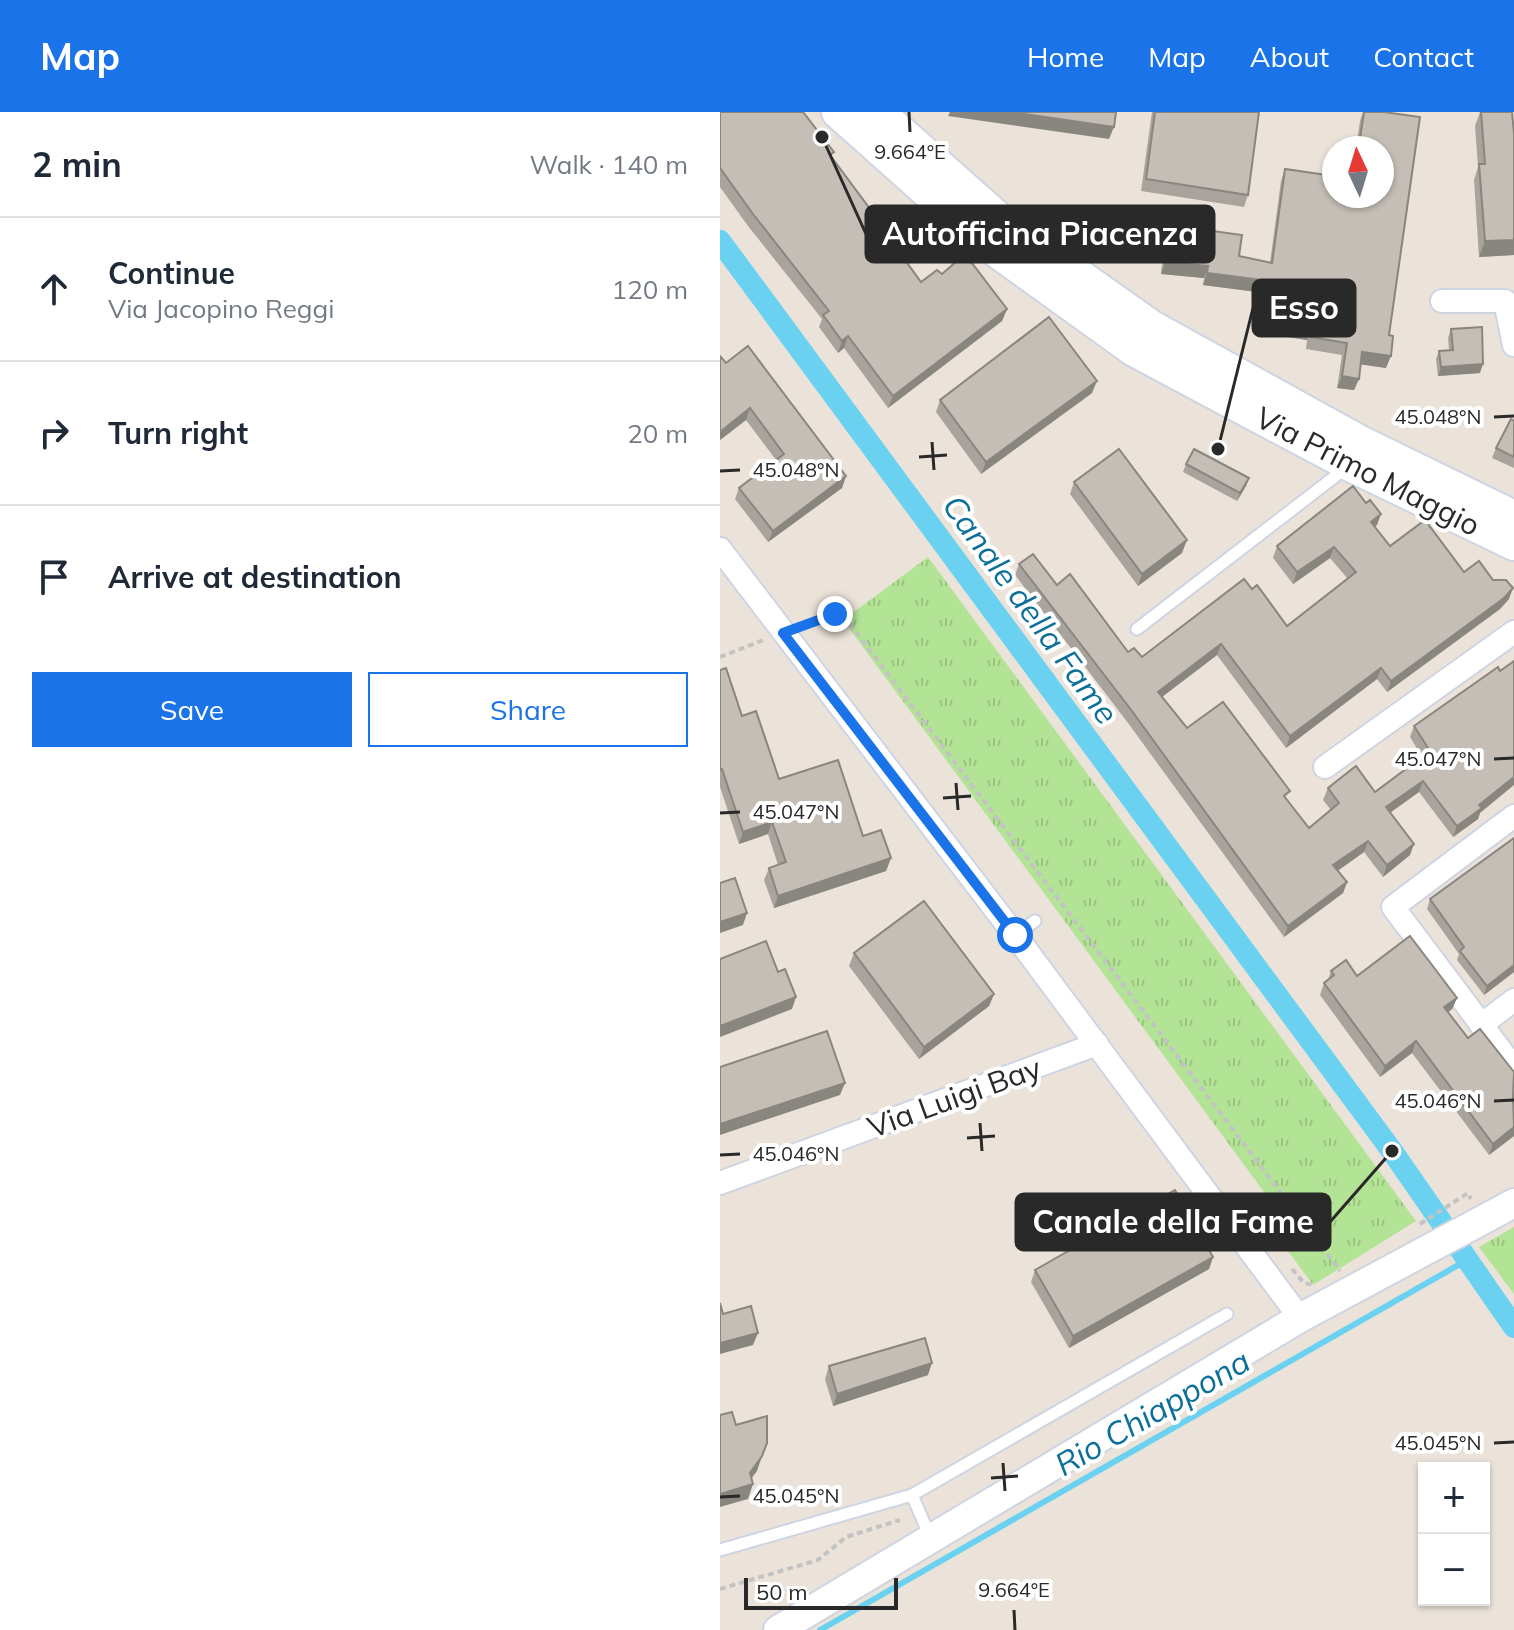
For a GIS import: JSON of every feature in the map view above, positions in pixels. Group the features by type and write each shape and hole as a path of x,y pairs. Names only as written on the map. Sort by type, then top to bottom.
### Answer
{"main road":[{"name":"Via Primo Maggio","path":"838,112 984,242 1134,350 1350,465 1514,544"},
{"name":"Via Primo Maggio","path":"878,112 999,219 1152,327 1362,443 1514,517"}],"street":[{"path":"1442,301 1505,301 1514,345"},
{"path":"720,549 727,571 783,633 1015,935 1300,1318"},
{"path":"1325,767 1514,632"},
{"path":"1514,816 1393,907 1514,1068"},
{"path":"1481,1025 1514,1000"},
{"name":"Via Luigi Bay","path":"720,1183 1097,1044"},
{"path":"778,1630 932,1541 1300,1318 1426,1236 1467,1228 1514,1203"}],"lane":[{"path":"1137,629 1350,465"},
{"path":"1015,935 1035,921"},
{"path":"720,1550 912,1495 1227,1314"},
{"path":"912,1495 932,1541"}],"path":[{"path":"720,657 829,615 844,617 1340,1272"},
{"path":"1411,1230 1426,1236 1464,1196"},
{"path":"1331,1276 1353,1264"},
{"path":"1290,1267 1304,1283 1318,1284"},
{"path":"720,1589 818,1560 846,1537 900,1520"}],"green space":[{"path":"928,557 1416,1221 1313,1285 1280,1240 1292,1230 843,620"},
{"path":"1514,1227 1514,1294 1479,1247"}],"building":[{"path":"720,112 803,112 834,152 830,155 921,282 937,270 942,274 965,254 1007,309 893,396 848,336 842,341 823,315 829,311 720,168"},
{"path":"1011,112 1116,112 1114,127"},
{"path":"1155,112 1259,112 1248,195 1146,179"},
{"path":"1364,112 1420,117 1389,335 1393,336 1391,356 1362,352 1359,379 1342,376 1347,343 1310,337 1311,328 1264,318 1270,281 1207,273 1208,266 1165,262 1169,225 1242,235 1239,256 1272,263 1285,169 1322,174 1322,208 1394,208 1394,136 1360,136"},
{"path":"1481,112 1512,112 1514,240 1485,241 1479,164 1485,164"},
{"path":"1049,317 1097,381 986,462 940,400"},
{"path":"1482,327 1483,364 1441,367 1439,351 1453,350 1451,329"},
{"path":"748,346 846,476 773,531 739,488 784,454 750,408 720,432 720,356 726,363"},
{"path":"1511,419 1514,421 1514,457 1496,448"},
{"path":"1119,449 1187,540 1142,574 1074,482"},
{"path":"1194,449 1249,478 1240,493 1186,464"},
{"path":"1353,486 1366,503 1370,500 1381,514 1371,522 1390,546 1425,520 1464,572 1479,561 1493,580 1506,580 1513,588 1504,598 1391,681 1381,668 1290,736 1221,644 1158,692 1187,728 1223,702 1290,791 1284,796 1309,828 1339,803 1328,788 1356,766 1375,792 1430,751 1414,726 1498,667 1500,671 1514,661 1514,777 1479,805 1482,808 1457,826 1423,781 1386,807 1414,844 1387,865 1368,841 1333,865 1347,882 1288,926 1132,711 1019,564 1033,554 1057,585 1070,574 1128,652 1134,648 1142,657 1244,579 1252,589 1257,585 1287,626 1356,572 1334,547 1297,572 1277,546"},
{"path":"726,668 742,716 756,711 779,779 838,760 863,836 881,830 891,858 778,896 769,868 786,862 772,822 743,832 720,770 720,670"},
{"path":"1514,838 1514,965 1487,986 1460,951 1464,947 1430,899"},
{"path":"735,878 747,913 720,922 720,883"},
{"path":"924,901 994,994 924,1047 854,953"},
{"path":"1410,936 1457,998 1444,1007 1468,1038 1480,1029 1514,1072 1514,1127 1493,1144 1416,1041 1385,1066 1324,983 1334,975 1331,971 1346,960 1357,976"},
{"path":"766,941 778,972 785,969 796,997 720,1026 720,959"},
{"path":"827,1031 845,1083 720,1124 720,1067"},
{"path":"1175,1190 1213,1257 1073,1336 1035,1270"},
{"path":"720,1303 723,1314 751,1306 758,1333 720,1343"},
{"path":"925,1338 932,1363 837,1394 829,1366"},
{"path":"732,1412 736,1425 767,1416 767,1443 750,1473 753,1484 720,1494 720,1415"}],"waterway":[{"name":"Canale della Fame","path":"720,241 1392,1151 1514,1327"},
{"name":"Rio Chiappona","path":"820,1630 1467,1260"}],"place":[{"name":"Autofficina Piacenza","path":"822,137"},
{"name":"Esso","path":"1218,449"},
{"name":"Canale della Fame","path":"1392,1151"}],"route":[{"path":"835,614 783,633 1015,935"}]}
